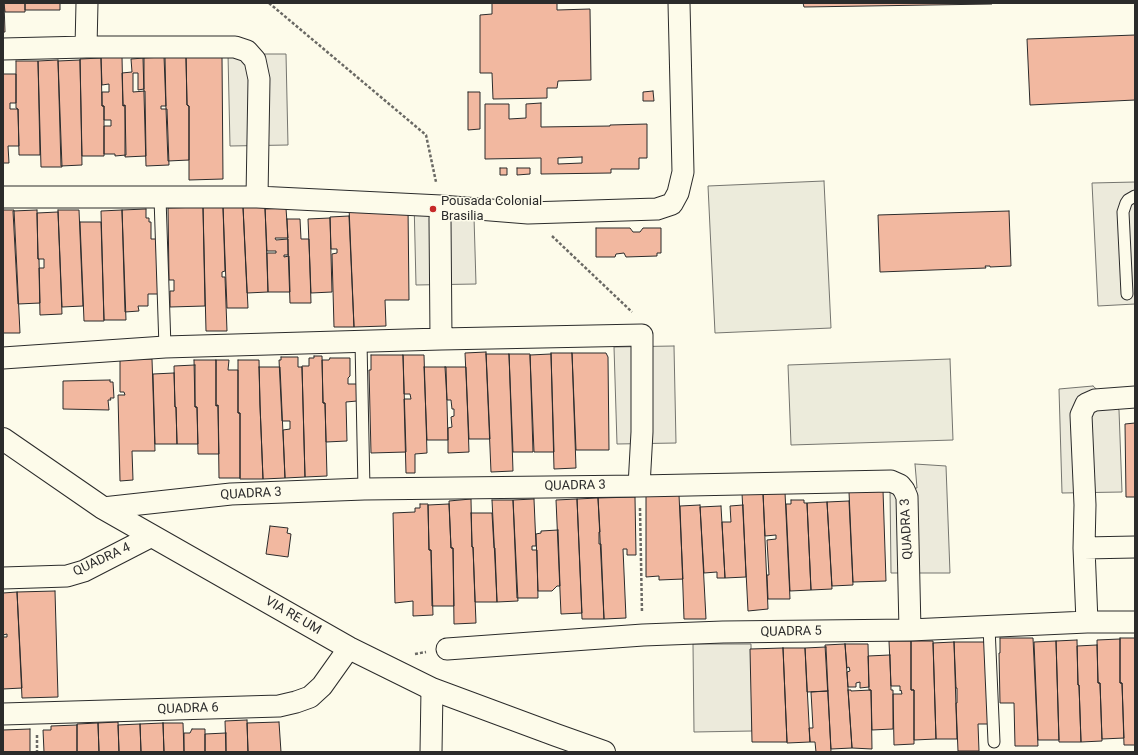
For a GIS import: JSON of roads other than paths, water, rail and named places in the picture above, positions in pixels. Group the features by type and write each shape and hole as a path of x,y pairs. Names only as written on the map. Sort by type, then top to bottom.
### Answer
{"street":[{"path":"86,47 87,3"},
{"path":"3,197 257,197 441,206 528,213 657,209 672,204 678,193 683,172 679,3"},
{"path":"3,49 86,47 235,47 247,51 255,60 259,80 257,197"},
{"path":"441,206 441,339"},
{"path":"3,358 165,346 441,339 642,345 642,432 639,486"},
{"path":"1087,622 1084,548 1085,505 1081,415 1086,404 1095,400 1103,398 1135,397"},
{"name":"VIA RE UM","path":"3,439 103,508 348,648 432,689 556,736 604,752"},
{"name":"QUADRA 3","path":"103,508 231,494 364,489 891,481 900,485 907,497 910,630"},
{"name":"QUADRA 4","path":"3,578 67,576 84,571 152,536"},
{"path":"1084,548 1135,547"},
{"name":"QUADRA 5","path":"447,649 643,635 723,632 910,630 1087,622 1135,622"},
{"name":"QUADRA 6","path":"3,714 279,706 310,697 322,686 348,648"},
{"path":"431,752 432,689"}],"lane":[{"path":"1127,294 1123,212 1128,200 1135,196"},
{"path":"160,198 165,346"},
{"path":"361,342 364,489"},
{"path":"989,627 994,742"}],"place":[{"name":"Pousada Colonial Brasilia","path":"433,209"}]}
